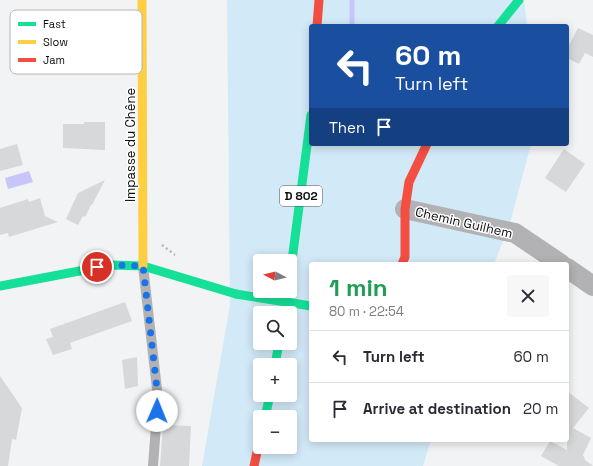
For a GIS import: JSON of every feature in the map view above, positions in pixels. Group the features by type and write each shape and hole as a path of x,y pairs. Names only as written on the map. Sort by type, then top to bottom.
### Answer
{"street":[{"name":"Impasse du Chêne","path":"142,0 143,266"},
{"path":"318,24 319,0"},
{"path":"500,24 518,0"},
{"name":"D 802","path":"293,254 309,130"},
{"path":"403,262 405,257 405,209 409,182 426,146"},
{"name":"Chemin Guilhem","path":"405,209 515,233 558,262"},
{"path":"0,286 111,265 143,266 236,294 309,306"},
{"path":"569,269 593,286"},
{"path":"254,466 257,454"}],"lane":[{"path":"143,266 158,398 153,466"}],"shaded area":[{"path":"227,0 524,0 527,24 309,24 309,146 530,146 510,223 495,262 309,262 309,442 430,442 423,466 202,466 230,305"}],"water":[{"path":"29,171 33,182 8,189 5,178"}],"building":[{"path":"578,28 593,35 593,57 585,53 579,64 569,59 569,45"},
{"path":"84,122 105,122 105,150 63,148 63,124 84,124"},
{"path":"17,144 23,165 0,171 0,149"},
{"path":"564,149 585,164 566,192 545,178"},
{"path":"105,180 85,217 83,216 78,225 66,219 78,193"},
{"path":"40,198 45,216 58,222 9,237 8,233 0,235 0,208 28,199 29,202"},
{"path":"125,302 132,321 70,343 72,349 53,355 46,339 53,337 50,329"},
{"path":"137,357 138,386 125,389 122,360"},
{"path":"0,376 22,408 16,440 12,439 8,466 0,466"},
{"path":"569,393 589,408 573,428 591,438 583,455 585,460 593,466 559,466 541,456 549,442 567,450 567,442 569,442"},
{"path":"163,425 191,426 189,466 160,466"}],"waterway":[{"path":"352,0 352,24"}],"traffic: fast":[{"path":"500,24 519,0"},
{"path":"293,254 309,130"},
{"path":"0,286 111,265 143,266 236,294"},
{"path":"236,294 309,306"},
{"path":"276,358 278,350"},
{"path":"267,410 268,402"}],"traffic: slow":[{"path":"142,0 143,266"}],"traffic: jam":[{"path":"317,24 319,0"},
{"path":"403,262 405,257 405,209 409,182 426,146"},
{"path":"254,466 257,454"}],"route":[{"path":"97,267 111,265 143,266 158,398 157,411"}]}
